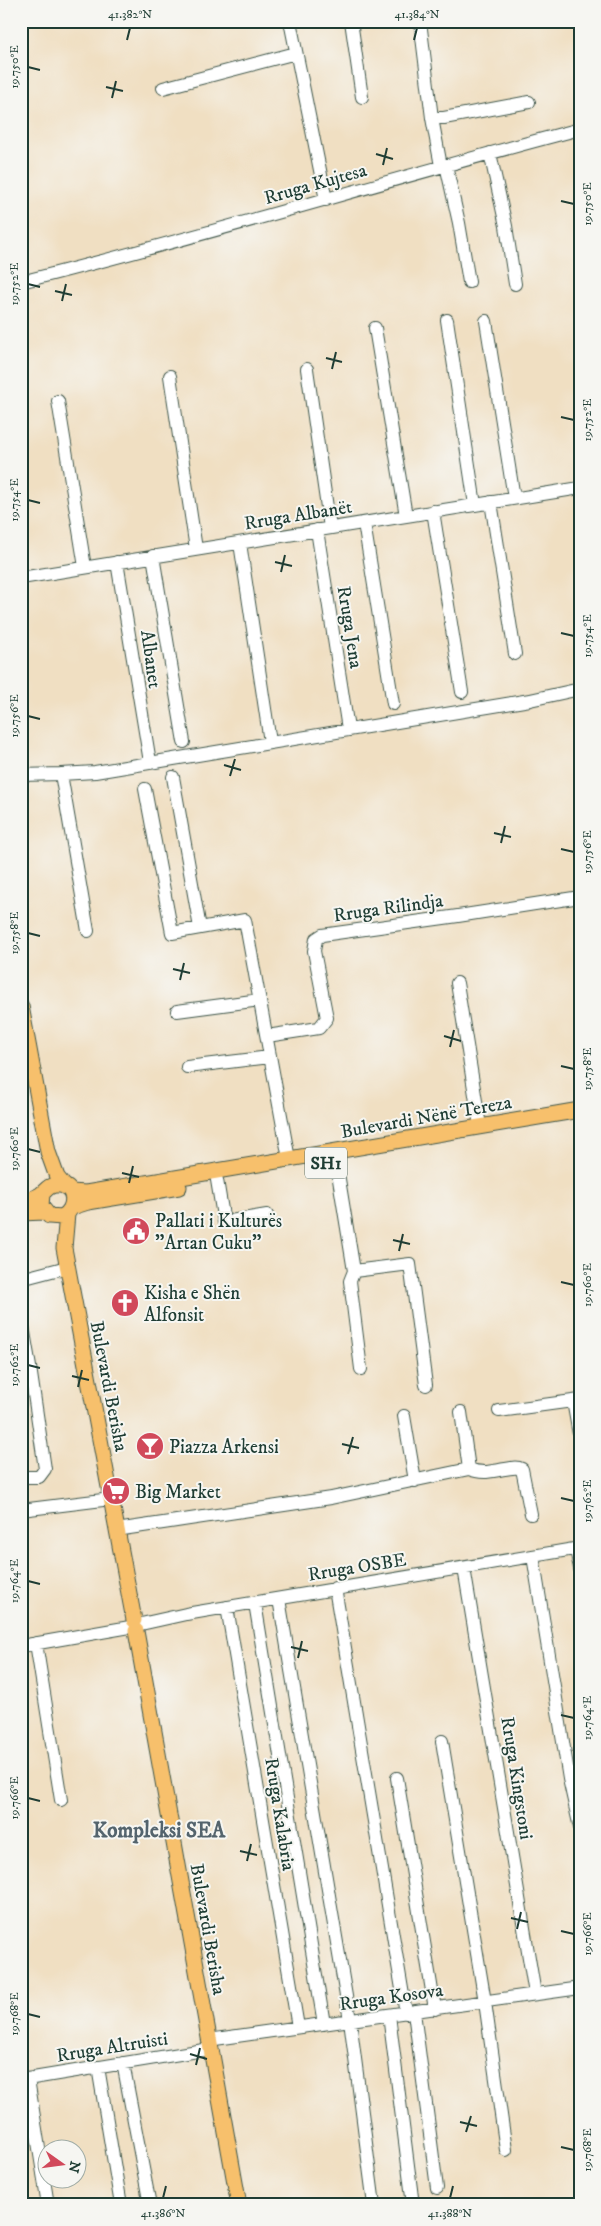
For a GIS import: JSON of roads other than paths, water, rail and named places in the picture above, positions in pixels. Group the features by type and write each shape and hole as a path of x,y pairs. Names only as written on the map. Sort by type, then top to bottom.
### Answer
{"main road":[{"path":"21,1006 48,1152 57,1177 68,1189 74,1201 70,1211"},
{"name":"Bulevardi Nënë Tereza","path":"21,1213 47,1214 59,1218 88,1202 217,1180 480,1126 580,1110"},
{"name":"Bulevardi Nënë Tereza","path":"21,1202 44,1192 56,1184 86,1193 290,1164 336,1161 580,1120"},
{"path":"47,1214 41,1203 48,1152"},
{"name":"Bulevardi Berisha","path":"64,1248 70,1211"},
{"name":"Bulevardi Berisha","path":"47,1214 64,1248 135,1625 239,2205"}],"street":[{"path":"290,21 326,200"},
{"path":"351,21 362,97"},
{"path":"420,21 432,118 459,223 469,282"},
{"path":"163,88 296,53"},
{"path":"432,118 444,118 529,102"},
{"name":"Rruga Kujtesa","path":"21,282 580,130"},
{"path":"490,153 506,226 515,284"},
{"path":"447,320 475,504"},
{"path":"486,321 514,498"},
{"path":"375,328 406,516"},
{"path":"307,369 330,528"},
{"path":"170,376 196,550"},
{"path":"58,401 85,567"},
{"name":"Rruga Albanët","path":"21,578 580,488"},
{"path":"491,502 516,654"},
{"path":"433,511 462,692"},
{"path":"364,522 393,704"},
{"name":"Rruga Jena","path":"317,530 348,729"},
{"path":"240,542 270,742"},
{"path":"152,556 184,742"},
{"name":"Albanet","path":"117,562 150,762"},
{"path":"21,775 95,772 530,700 580,690"},
{"path":"61,774 88,931"},
{"path":"173,777 200,928"},
{"path":"145,789 170,930 174,933 246,920 290,1164"},
{"name":"Rruga Rilindja","path":"267,1036 319,1028 327,1018 314,951 316,939 322,935 458,916 580,896"},
{"path":"457,983 480,1126"},
{"path":"177,1011 260,1000"},
{"path":"187,1067 270,1057"},
{"path":"336,1161 354,1271 350,1280 361,1369"},
{"path":"217,1180 224,1222 267,1215"},
{"path":"354,1271 410,1264 426,1385"},
{"path":"21,1279 67,1267"},
{"path":"21,1316 26,1368 45,1468 39,1477 21,1476"},
{"path":"499,1411 576,1400 580,1440"},
{"path":"462,1412 469,1469"},
{"path":"404,1416 415,1481"},
{"path":"116,1530 331,1498 469,1469 483,1474 516,1467 522,1469 531,1514"},
{"path":"21,1510 111,1499"},
{"path":"578,1548 580,1569"},
{"name":"Rruga OSBE","path":"21,1646 227,1607 578,1548"},
{"path":"533,1556 569,1779 580,1828"},
{"name":"Rruga Kingstoni","path":"464,1568 535,1994"},
{"path":"335,1588 410,2012 438,2188"},
{"path":"279,1599 350,2020 374,2205"},
{"path":"255,1603 324,2024"},
{"name":"Rruga Kalabria","path":"227,1607 298,2027"},
{"path":"36,1643 61,1800"},
{"path":"442,1741 485,2002 506,2150"},
{"path":"397,1778 435,2009"},
{"name":"Rruga Kosova","path":"209,2044 298,2027 580,1988"},
{"path":"389,2015 413,2205"},
{"name":"Rruga Altruisti","path":"25,2079 124,2063 209,2044"},
{"path":"124,2063 150,2205"},
{"path":"98,2067 122,2205"},
{"path":"25,2079 48,2205"}],"place":[{"name":"Pallati i Kulturës \"Artan Cuku\"","path":"136,1231"},
{"name":"Kisha e Shën Alfonsit","path":"125,1303"},
{"name":"Piazza Arkensi","path":"150,1446"},
{"name":"Big Market","path":"116,1491"}],"district":[{"name":"Kompleksi SEA","path":"159,1830"}]}
